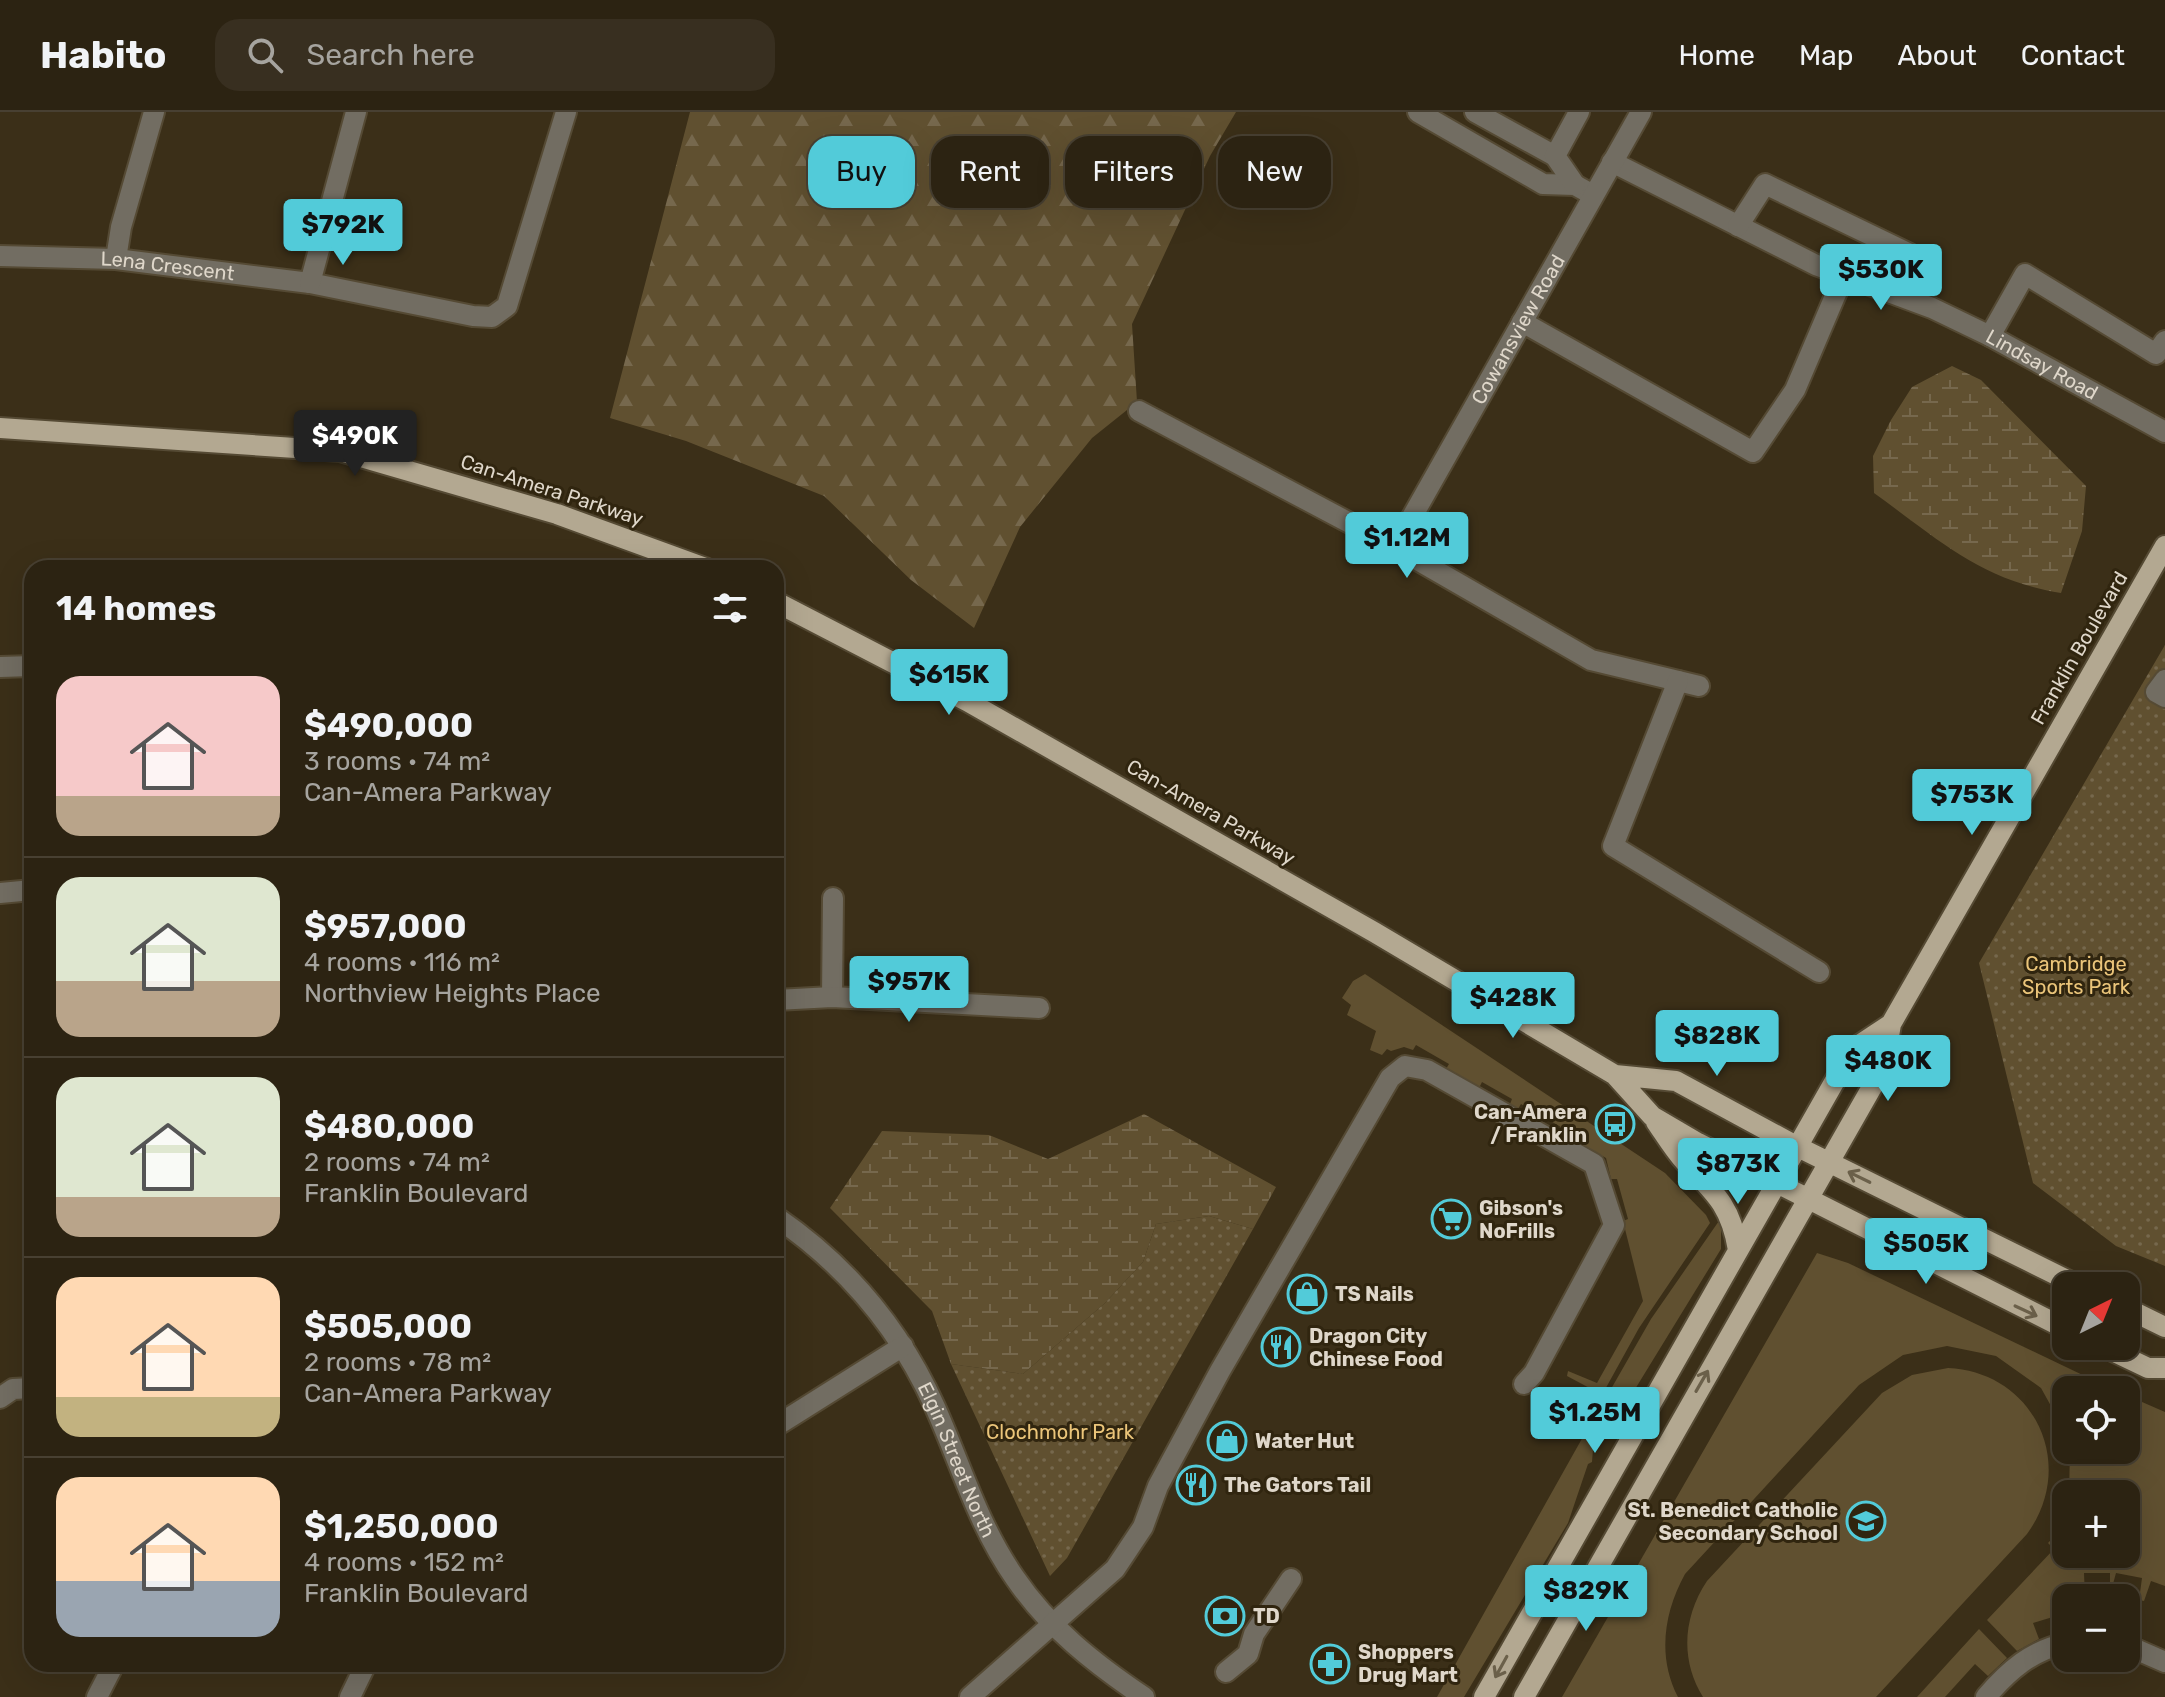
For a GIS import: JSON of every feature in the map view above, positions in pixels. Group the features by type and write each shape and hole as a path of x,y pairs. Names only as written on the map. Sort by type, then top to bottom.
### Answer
{"main road":[{"name":"Can-Amera Parkway","path":"0,428 340,451 557,514 683,560"},
{"name":"Franklin Boulevard","path":"1524,1697 1884,1066 1891,1024 2165,546"},
{"name":"Can-Amera Parkway","path":"784,606 967,701 1374,932 1615,1075 1652,1116 1807,1199 2052,1322"},
{"name":"Franklin Boulevard","path":"1484,1697 1853,1049 1891,1024"},
{"name":"Can-Amera Parkway","path":"1615,1075 1676,1081 1798,1147 2052,1273"},
{"path":"1652,1116 1684,1161 1722,1201 1733,1221 1738,1250"},
{"path":"2140,1315 2165,1327"},
{"path":"2131,1360 2148,1368 2165,1368"}],"street":[{"path":"116,259 121,227 154,112"},
{"path":"310,283 356,112"},
{"name":"Lena Crescent","path":"0,256 116,259 310,283 473,316 492,317 502,313 507,306 566,112"},
{"path":"1418,112 1543,184 1584,190"},
{"path":"1475,112 1555,156 1584,190"},
{"path":"1555,156 1579,112"},
{"name":"Cowansview Road","path":"1395,547 1522,322 1584,190 1612,162 1641,112"},
{"name":"Lindsay Road","path":"1612,162 1844,275 1990,336 2165,432"},
{"path":"1738,226 1765,184 1910,254 1892,293"},
{"path":"1990,336 2025,274 2156,354 2165,341"},
{"path":"1522,322 1753,452 1795,390 1844,275"},
{"path":"1139,411 1395,547 1591,660 1699,686"},
{"path":"0,667 24,666"},
{"path":"2165,680 2156,692 2165,697"},
{"path":"1678,681 1613,846 1819,972"},
{"path":"0,893 24,891"},
{"path":"832,997 833,898"},
{"path":"784,1000 832,997 1039,1008"},
{"path":"970,1697 1051,1622 1078,1604 1130,1550 1154,1506 1158,1486 1242,1331 1390,1078 1405,1066 1427,1070 1594,1164 1614,1225 1538,1366 1524,1384"},
{"name":"Elgin Street North","path":"784,1223 831,1260 861,1291 903,1346 936,1409 974,1504 997,1550 1030,1599 1097,1665 1144,1697"},
{"path":"784,1421 903,1346"},
{"path":"0,1398 13,1389 24,1388"},
{"path":"1226,1672 1248,1654 1254,1634 1291,1579"},
{"path":"1986,1697 2001,1679 2034,1653 2052,1647"},
{"path":"2140,1651 2165,1662"},
{"path":"97,1697 110,1672"},
{"path":"350,1697 362,1672"}],"green space":[{"path":"690,112 1236,112 1222,136 1218,136 1218,142 1202,173 1202,136 1065,136 1065,208 1186,208 1132,324 1137,402 1092,438 1020,527 974,628 911,580 824,496 686,441 610,418"},
{"path":"1952,366 1981,380 2086,486 2082,531 2061,593 2032,587 1983,568 1874,493 1873,456 1891,420 1912,387"},
{"name":"Cambridge Sports Park","path":"2165,645 2165,1266 2116,1246 2033,1183 1979,963"},
{"path":"1365,974 1665,1173 1706,1215 1710,1223 1639,1328 1597,1404 1591,1401 1597,1392 1567,1376 1568,1371 1597,1383 1643,1301 1623,1221 1628,1219 1617,1179 1611,1179 1606,1158 1559,1132 1561,1127 1521,1104 1518,1109 1510,1104 1512,1099 1482,1082 1479,1088 1446,1069 1449,1064 1416,1045 1413,1050 1404,1047 1391,1051 1387,1049 1382,1055 1370,1050 1376,1031 1347,1015 1351,1005 1342,998 1353,981"},
{"path":"1144,1114 1276,1187 1253,1229 1209,1216 1156,1224 1143,1262 1105,1303 1023,1374 951,1364 932,1311 830,1208 882,1131 989,1135 1048,1159"},
{"name":"Clochmohr Park","path":"1209,1216 1253,1229 1067,1558 1050,1576 951,1364 1023,1374 1105,1303 1143,1262 1156,1224"},
{"path":"1721,1218 1721,1249 1629,1399 1615,1408 1599,1410 1651,1319"},
{"path":"1817,1253 1848,1263 2085,1376 2052,1376 2052,1408 2041,1388 1996,1356 1947,1346 1903,1355 1859,1385 1685,1574 1668,1619 1665,1651 1671,1682 1678,1697 1562,1697"},
{"path":"1948,1368 1978,1373 2004,1386 2024,1404 2039,1426 2047,1452 2048,1479 2042,1507 2027,1534 1876,1697 1703,1697 1691,1668 1687,1639 1693,1609 1707,1581 1882,1393 1912,1375"},
{"path":"2140,1401 2165,1412 2165,1586 2151,1581 2144,1601 2140,1600 2142,1578 2116,1573 2113,1584 2110,1584 2110,1573 2084,1573 2084,1584 2052,1584 2052,1617 2033,1623 2039,1639 2017,1651 1987,1620 2052,1551 2052,1568 2140,1568 2140,1480 2069,1480 2070,1464 2140,1464"},
{"path":"1584,1435 1593,1449 1592,1462 1588,1464 1568,1523 1464,1697 1437,1697"},
{"path":"1979,1629 2007,1658 1988,1676 1975,1664 1945,1697 1917,1697"}],"place":[{"name":"Can-Amera / Franklin","path":"1615,1124"},
{"name":"Gibson's NoFrills","path":"1451,1219"},
{"name":"TS Nails","path":"1307,1294"},
{"name":"Dragon City Chinese Food","path":"1281,1347"},
{"name":"Water Hut","path":"1227,1441"},
{"name":"The Gators Tail","path":"1196,1485"},
{"name":"St. Benedict Catholic Secondary School","path":"1866,1521"},
{"name":"TD","path":"1225,1616"},
{"name":"Shoppers Drug Mart","path":"1330,1664"}]}
